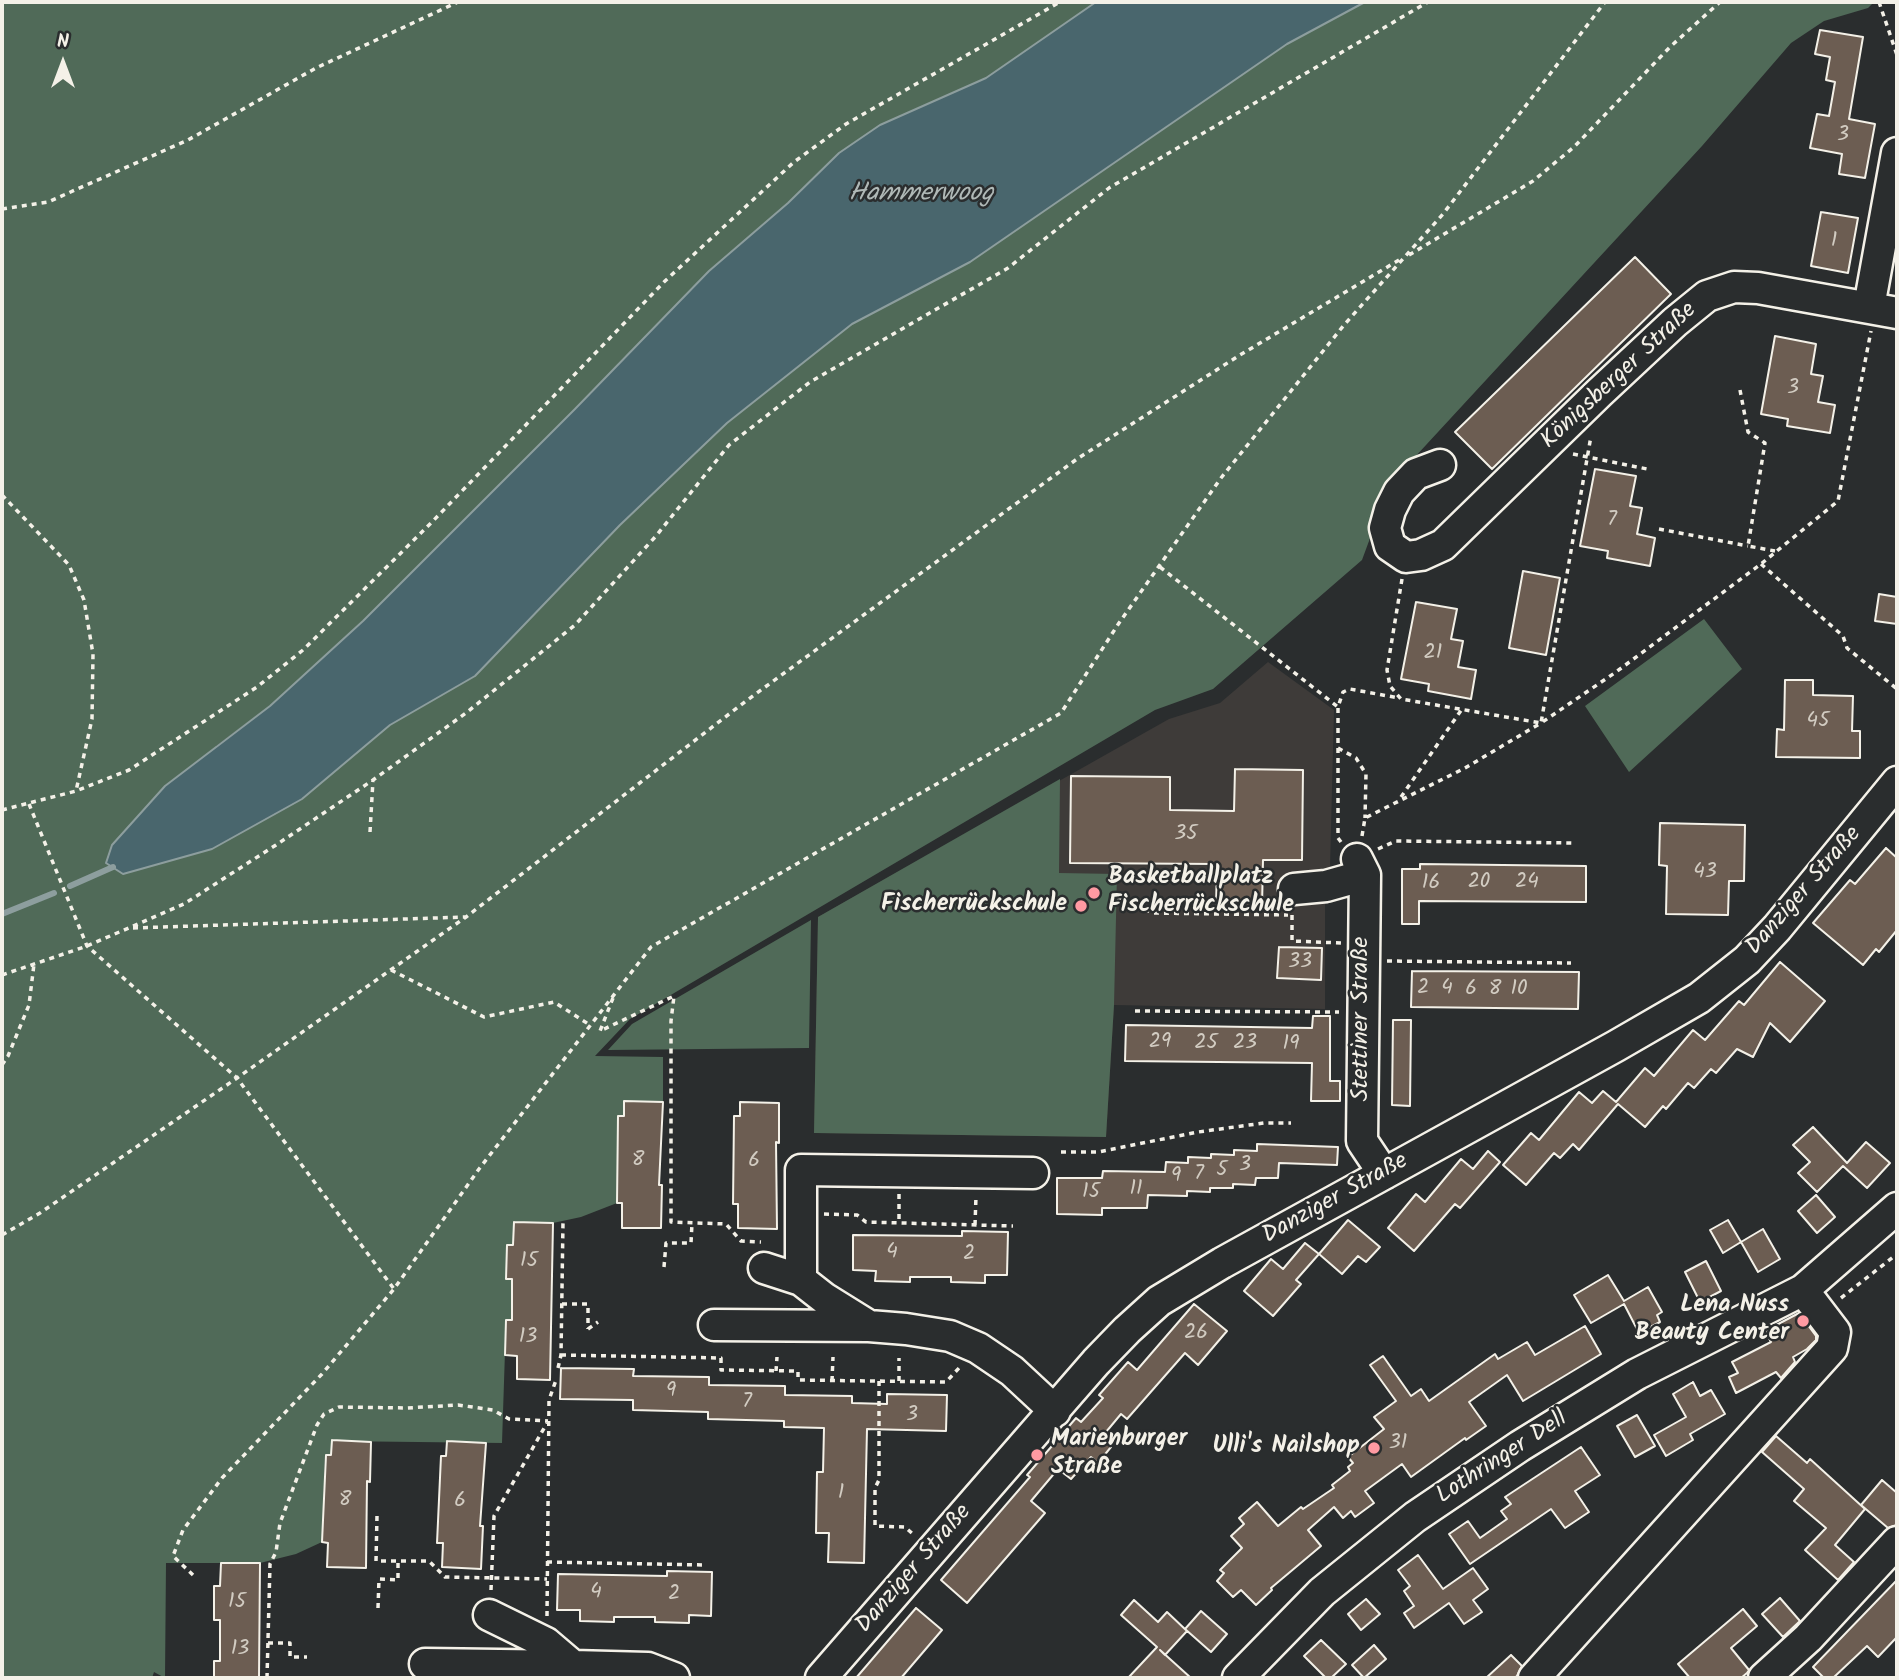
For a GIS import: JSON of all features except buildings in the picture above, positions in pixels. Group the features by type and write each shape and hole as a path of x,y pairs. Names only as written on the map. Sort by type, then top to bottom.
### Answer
{"street":[{"path":"1883,310 1897,153"},
{"name":"Königsberger Straße","path":"1406,556 1421,555 1443,545 1675,321 1707,296 1734,287 1883,310"},
{"path":"1406,556 1390,546 1385,528 1390,510 1399,492 1416,474 1440,465"},
{"name":"Danziger Straße","path":"821,1678 1096,1362 1159,1301 1222,1263 1699,998 1747,960 1777,928 1897,782"},
{"path":"1293,889 1326,886 1353,858"},
{"name":"Stettiner Straße","path":"1353,858 1364,961 1362,1141 1384,1174"},
{"path":"801,1280 801,1170 1033,1174"},
{"name":"Lothringer Dell","path":"1238,1678 1322,1592 1415,1517 1520,1446 1637,1374 1803,1290 1897,1208"},
{"path":"764,1268 801,1280 869,1326"},
{"path":"1534,1678 1832,1348 1835,1332 1803,1290"},
{"path":"713,1325 869,1326 950,1336 978,1348 1012,1371 1055,1411"},
{"path":"1764,1678 1808,1638 1897,1542"},
{"path":"489,1615 546,1643 573,1666"},
{"path":"425,1664 648,1668 674,1678"}],"path":[{"path":"2,209 48,202 188,140 316,68 458,2"},
{"path":"2,810 76,792 129,770 257,687 303,650 451,504 665,281 794,162 846,124 1060,2"},
{"path":"2,975 87,946 184,904 373,779 466,713 575,625 656,536 729,445 810,382 1007,268 1109,188 1428,2"},
{"path":"193,1575 173,1556 183,1530 222,1478 322,1374 394,1289 479,1168 651,947 1061,713 1119,623 1221,478 1344,326 1443,214 1605,2"},
{"path":"2,1235 40,1213 237,1079 466,917 746,701 1077,459 1240,355 1533,181 1574,148 1670,47 1720,2"},
{"path":"1879,2 1897,55"},
{"path":"1365,818 1465,768 1541,723 1616,672 1761,564 1838,501 1871,329 1883,310"},
{"path":"1740,390 1748,432 1765,443 1748,546"},
{"path":"1541,723 1599,393"},
{"path":"1541,449 1647,469"},
{"path":"2,495 69,565 85,600 93,654 93,719 76,792"},
{"path":"1659,529 1776,551"},
{"path":"1401,699 1390,686 1387,670 1406,556"},
{"path":"1761,564 1843,636 1847,648 1897,689"},
{"path":"1160,567 1338,707"},
{"path":"1353,858 1338,748 1338,707 1343,692 1350,690 1541,723"},
{"path":"1399,799 1462,709"},
{"path":"1338,748 1356,758 1366,774 1365,818 1353,858"},
{"path":"370,832 373,779"},
{"path":"29,804 87,946 237,1079 394,1289"},
{"path":"1353,858 1396,841 1576,843"},
{"path":"1117,898 1153,913 1292,915 1292,941 1326,942"},
{"path":"131,928 466,917"},
{"path":"1364,961 1570,964"},
{"path":"2,1065 29,1005 34,964"},
{"path":"391,970 484,1017 554,1002 590,1025"},
{"path":"615,994 600,1031 674,996 671,1021 671,1222 726,1224 741,1241 857,1215 866,1222 1013,1226"},
{"path":"1135,1011 1328,1012"},
{"path":"1061,1152 1098,1152 1198,1132 1264,1123 1291,1123"},
{"path":"558,1368 561,1355 563,1222"},
{"path":"664,1267 666,1243 691,1243 692,1223"},
{"path":"1821,1313 1897,1254"},
{"path":"561,1304 588,1304 588,1329 598,1322"},
{"path":"561,1355 721,1358 721,1370 798,1371 798,1380 946,1382 978,1348"},
{"path":"776,1371 777,1357"},
{"path":"832,1357 832,1381"},
{"path":"899,1358 899,1381"},
{"path":"546,1643 548,1421 549,1400 556,1380"},
{"path":"879,1381 879,1480 875,1488 875,1526 905,1527"},
{"path":"267,1678 270,1564 276,1552 280,1523 317,1425 324,1414 339,1407 407,1408 458,1405 493,1410 509,1419 548,1421"},
{"path":"489,1615 494,1516 548,1421"},
{"path":"377,1516 376,1561 429,1561 445,1577 547,1579"},
{"path":"379,1608 379,1579 398,1580 398,1561"},
{"path":"547,1562 705,1565"},
{"path":"268,1643 290,1643 290,1657 307,1657"}],"shaded area":[{"name":"Fischerrückschule","path":"1268,662 1334,710 1330,868 1325,875 1325,1009 1114,1005 1106,1137 814,1133 818,917 1169,719 1220,703"}],"green space":[{"path":"2,2 1096,2 986,78 944,97 839,153 788,203 709,271 363,621 270,706 216,746 302,799 390,725 475,676 620,525 727,423 852,324 970,262 1287,44 1365,2 1874,2 1868,8 1824,21 1791,43 1702,146 1390,484 1362,560 1213,689 1155,710 630,1019 595,1056 663,1057 663,1102 624,1102 624,1116 618,1116 617,1203 581,1217 553,1223 514,1222 513,1245 507,1245 512,1279 512,1320 506,1321 502,1443 332,1441 331,1455 325,1455 322,1542 296,1554 260,1563 166,1563 165,1678 154,1672 152,1678 2,1678"},
{"path":"1704,619 1742,669 1629,772 1585,706"},
{"path":"1060,779 1059,873 1117,874 1114,1005 1106,1137 814,1133 818,917"},
{"path":"811,920 809,1048 608,1050 632,1024"}],"water":[{"name":"Hammerwoog","path":"1096,2 1365,2 1287,44 970,262 852,324 727,423 620,525 475,676 390,725 302,799 212,849 123,874 106,863 112,845 165,786 270,706 363,621 709,271 788,203 839,153 880,125 986,78"}],"waterway":[{"path":"70,886 113,867"},
{"path":"2,914 54,893"}],"place":[{"name":"Basketballplatz Fischerrückschule","path":"1094,893"},
{"name":"Fischerrückschule","path":"1081,906"},
{"name":"Lena Nuss Beauty Center","path":"1803,1321"},
{"name":"Ulli's Nailshop","path":"1374,1448"},
{"name":"Marienburger Straße","path":"1037,1455"}]}
